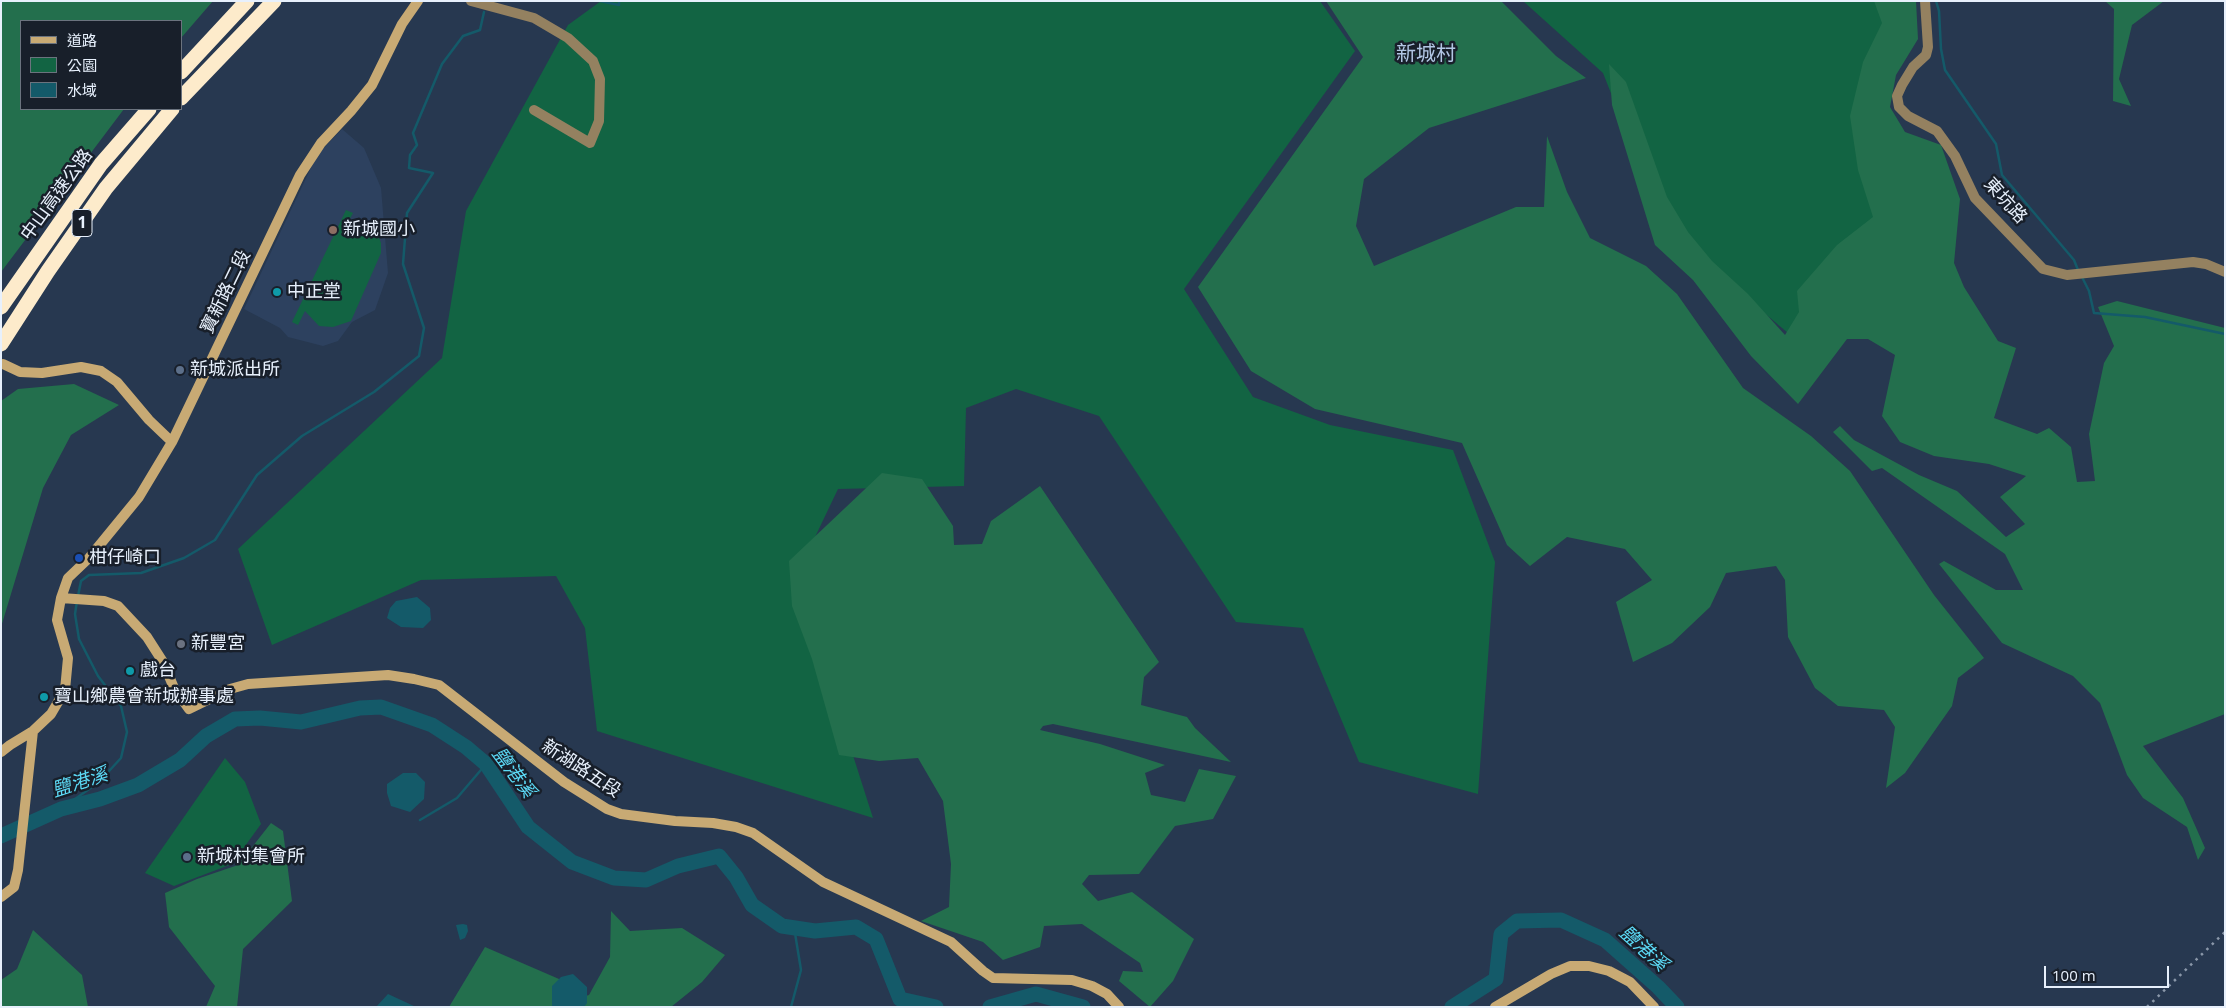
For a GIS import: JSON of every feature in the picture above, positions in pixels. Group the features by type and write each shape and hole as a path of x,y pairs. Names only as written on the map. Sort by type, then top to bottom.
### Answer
{"highway":[{"path":"182,71 247,1"},
{"path":"182,97 274,1"},
{"name":"中山高速公路","path":"1,307 101,164 148,110"},
{"name":"中山高速公路","path":"1,344 48,271 106,188 171,110"}],"street":[{"name":"寶新路二段","path":"1,752 10,744 33,731 51,714 65,690 68,658 58,620 61,598 68,578 89,558 139,497 172,442 300,175 321,143 351,112 372,84 402,24 418,1"},
{"path":"471,1 534,18 568,38 593,60 600,79 600,121 590,143 534,110"},
{"name":"東坑路","path":"1925,1 1928,47 1926,56 1913,67 1902,85 1897,96 1899,107 1908,116 1937,131 1956,156 1975,198 2043,269 2067,275 2193,262 2206,264 2225,272"},
{"path":"3,364 20,372 42,373 81,367 102,371 118,382 149,420 172,442"},
{"name":"新湖路五段","path":"61,598 104,601 118,606 147,637 163,662 174,688 189,708 230,689 248,684 388,676 414,679 439,686 564,782 607,809 621,814 676,821 713,823 736,827 753,833 823,882 951,942 982,971 993,978 1072,980 1092,986 1107,994 1120,1007"},
{"path":"1,897 14,887 18,870 33,731"},
{"path":"1495,1007 1551,974 1570,966 1589,966 1609,971 1630,982 1654,1007"}],"shaded area":[{"path":"1,1 213,1 182,37 182,20 20,20 20,110 123,110 1,272"},
{"path":"1326,1 1501,1 1556,56 1586,78 1429,128 1364,179 1356,226 1374,266 1516,207 1544,207 1547,136 1567,192 1590,238 1646,266 1677,294 1743,388 1811,436 1850,471 1934,595 1984,658 1958,678 1952,706 1905,773 1886,788 1895,727 1884,710 1838,706 1815,688 1788,637 1785,580 1776,566 1726,573 1710,607 1672,643 1633,662 1616,602 1652,580 1625,549 1567,537 1530,566 1507,545 1462,443 1315,409 1251,371 1198,287 1363,57"},
{"path":"1874,1 1916,1 1918,39 1896,75 1890,107 1905,132 1941,145 1960,199 1954,263 1964,287 1998,341 2016,348 1994,418 2037,434 2049,428 2071,447 2077,482 2095,481 2089,434 2104,363 2114,346 2098,307 2117,301 2225,328 2225,714 2143,746 2183,798 2205,848 2198,860 2187,827 2143,798 2127,775 2100,703 2073,676 2002,643 1939,564 1944,561 1996,590 2023,590 2005,554 1882,468 1872,471 1833,432 1840,426 1854,440 1919,475 1957,491 2006,537 2025,524 2000,497 2026,476 1989,464 1934,456 1900,442 1882,416 1895,355 1868,339 1847,339 1798,404 1751,356 1693,280 1655,245 1612,105 1609,64 1626,82 1667,197 1688,232 1712,261 1748,294 1785,335 1799,312 1797,291 1837,245 1873,217 1858,170 1850,116 1863,62 1882,23"},
{"path":"2105,1 2164,1 2132,25 2119,79 2131,106 2113,101 2114,9"},
{"name":"新城國小","path":"342,129 364,148 381,188 388,273 375,310 352,322 338,341 323,346 288,337 280,328 244,309 317,155"},
{"path":"74,384 119,405 71,435 43,488 1,627 1,401 18,389"},
{"path":"882,473 922,479 953,526 954,545 982,544 991,521 1040,486 1159,662 1144,677 1141,705 1187,717 1195,728 1231,762 1053,724 1043,726 1040,730 1100,744 1165,765 1145,773 1151,795 1185,802 1199,769 1236,776 1213,819 1175,826 1139,874 1089,875 1082,884 1098,901 1132,892 1194,939 1173,981 1150,1007 1119,981 1123,971 1143,972 1140,963 1082,924 1044,926 1040,947 1003,960 983,942 921,921 949,907 951,864 943,801 918,758 879,761 839,755 812,659 792,606 789,561"},
{"path":"271,823 283,831 292,901 243,949 237,1007 206,1007 215,986 169,927 165,893 197,879 238,865"},
{"path":"611,911 630,931 682,928 725,955 702,982 671,1007 449,1007 485,947 559,979 567,1001 589,995 610,957"},
{"path":"33,930 82,975 88,1007 1,1007 1,980 17,969"}],"green space":[{"path":"601,1 1320,1 1355,51 1184,289 1253,397 1330,425 1453,450 1495,562 1478,794 1359,762 1303,628 1236,622 1099,416 1016,389 966,408 964,486 838,489 796,577 873,818 597,731 585,628 556,576 421,580 272,645 238,549 442,358 466,211 568,25"},
{"path":"1523,1 1894,1 1871,113 1891,212 1808,350 1664,228 1603,73"},
{"path":"346,210 353,213 347,224 362,222 376,230 381,243 381,253 351,321 333,327 319,326 305,311 298,325 292,322"},
{"path":"225,758 245,782 261,824 232,864 174,886 145,873"}],"water":[{"path":"417,597 430,608 431,620 423,628 401,627 387,618 390,608 396,601"},
{"path":"403,773 416,773 425,782 424,799 410,812 391,806 387,793 387,784"},
{"path":"456,925 467,925 468,931 465,938 460,940"},
{"path":"573,974 587,987 587,1003 584,1007 552,1007 552,986 561,977"},
{"path":"388,994 416,1007 376,1007"}],"waterway":[{"path":"600,1 619,5 619,1"},
{"path":"1936,1 1939,11 1941,49 1945,70 1996,144 2002,175 2074,260 2078,270"},
{"path":"78,596 81,581 89,575 141,573 184,558 215,540 257,475 302,436 374,392 419,356 424,328 403,264 407,213 433,173 409,168 410,155 417,145 413,133 442,64 463,36 480,30 484,12"},
{"path":"2082,277 2089,291 2094,313 2145,317 2225,334"},
{"path":"61,809 99,782 121,758 127,732 121,706 98,676 79,639 75,614 77,601"},
{"name":"鹽港溪","path":"1,836 61,809 100,799 138,785 180,760 206,736 235,719 260,718 301,722 360,708 381,707 432,725 466,747 486,764 528,827 572,862 614,878 646,880 678,866 719,856 736,877 752,905 782,926 815,931 856,927 876,939 900,999 936,1007"},
{"path":"420,820 457,798 486,764"},
{"name":"鹽港溪","path":"1452,1007 1496,979 1501,934 1517,921 1561,920 1605,940 1658,987 1677,1007"},
{"path":"791,1007 801,970 794,927"},
{"name":"鹽港溪","path":"990,1007 1036,994 1083,1007"}],"railway":[{"path":"2147,1007 2225,932"}],"place":[{"name":"新城國小","path":"333,230"},
{"name":"中正堂","path":"277,292"},
{"name":"新城派出所","path":"180,370"},
{"name":"柑仔崎口","path":"79,558"},
{"name":"新豐宮","path":"181,644"},
{"name":"戲台","path":"130,671"},
{"name":"寶山鄉農會新城辦事處","path":"44,697"},
{"name":"新城村集會所","path":"187,857"}],"district":[{"name":"新城村","path":"1426,54"}]}
